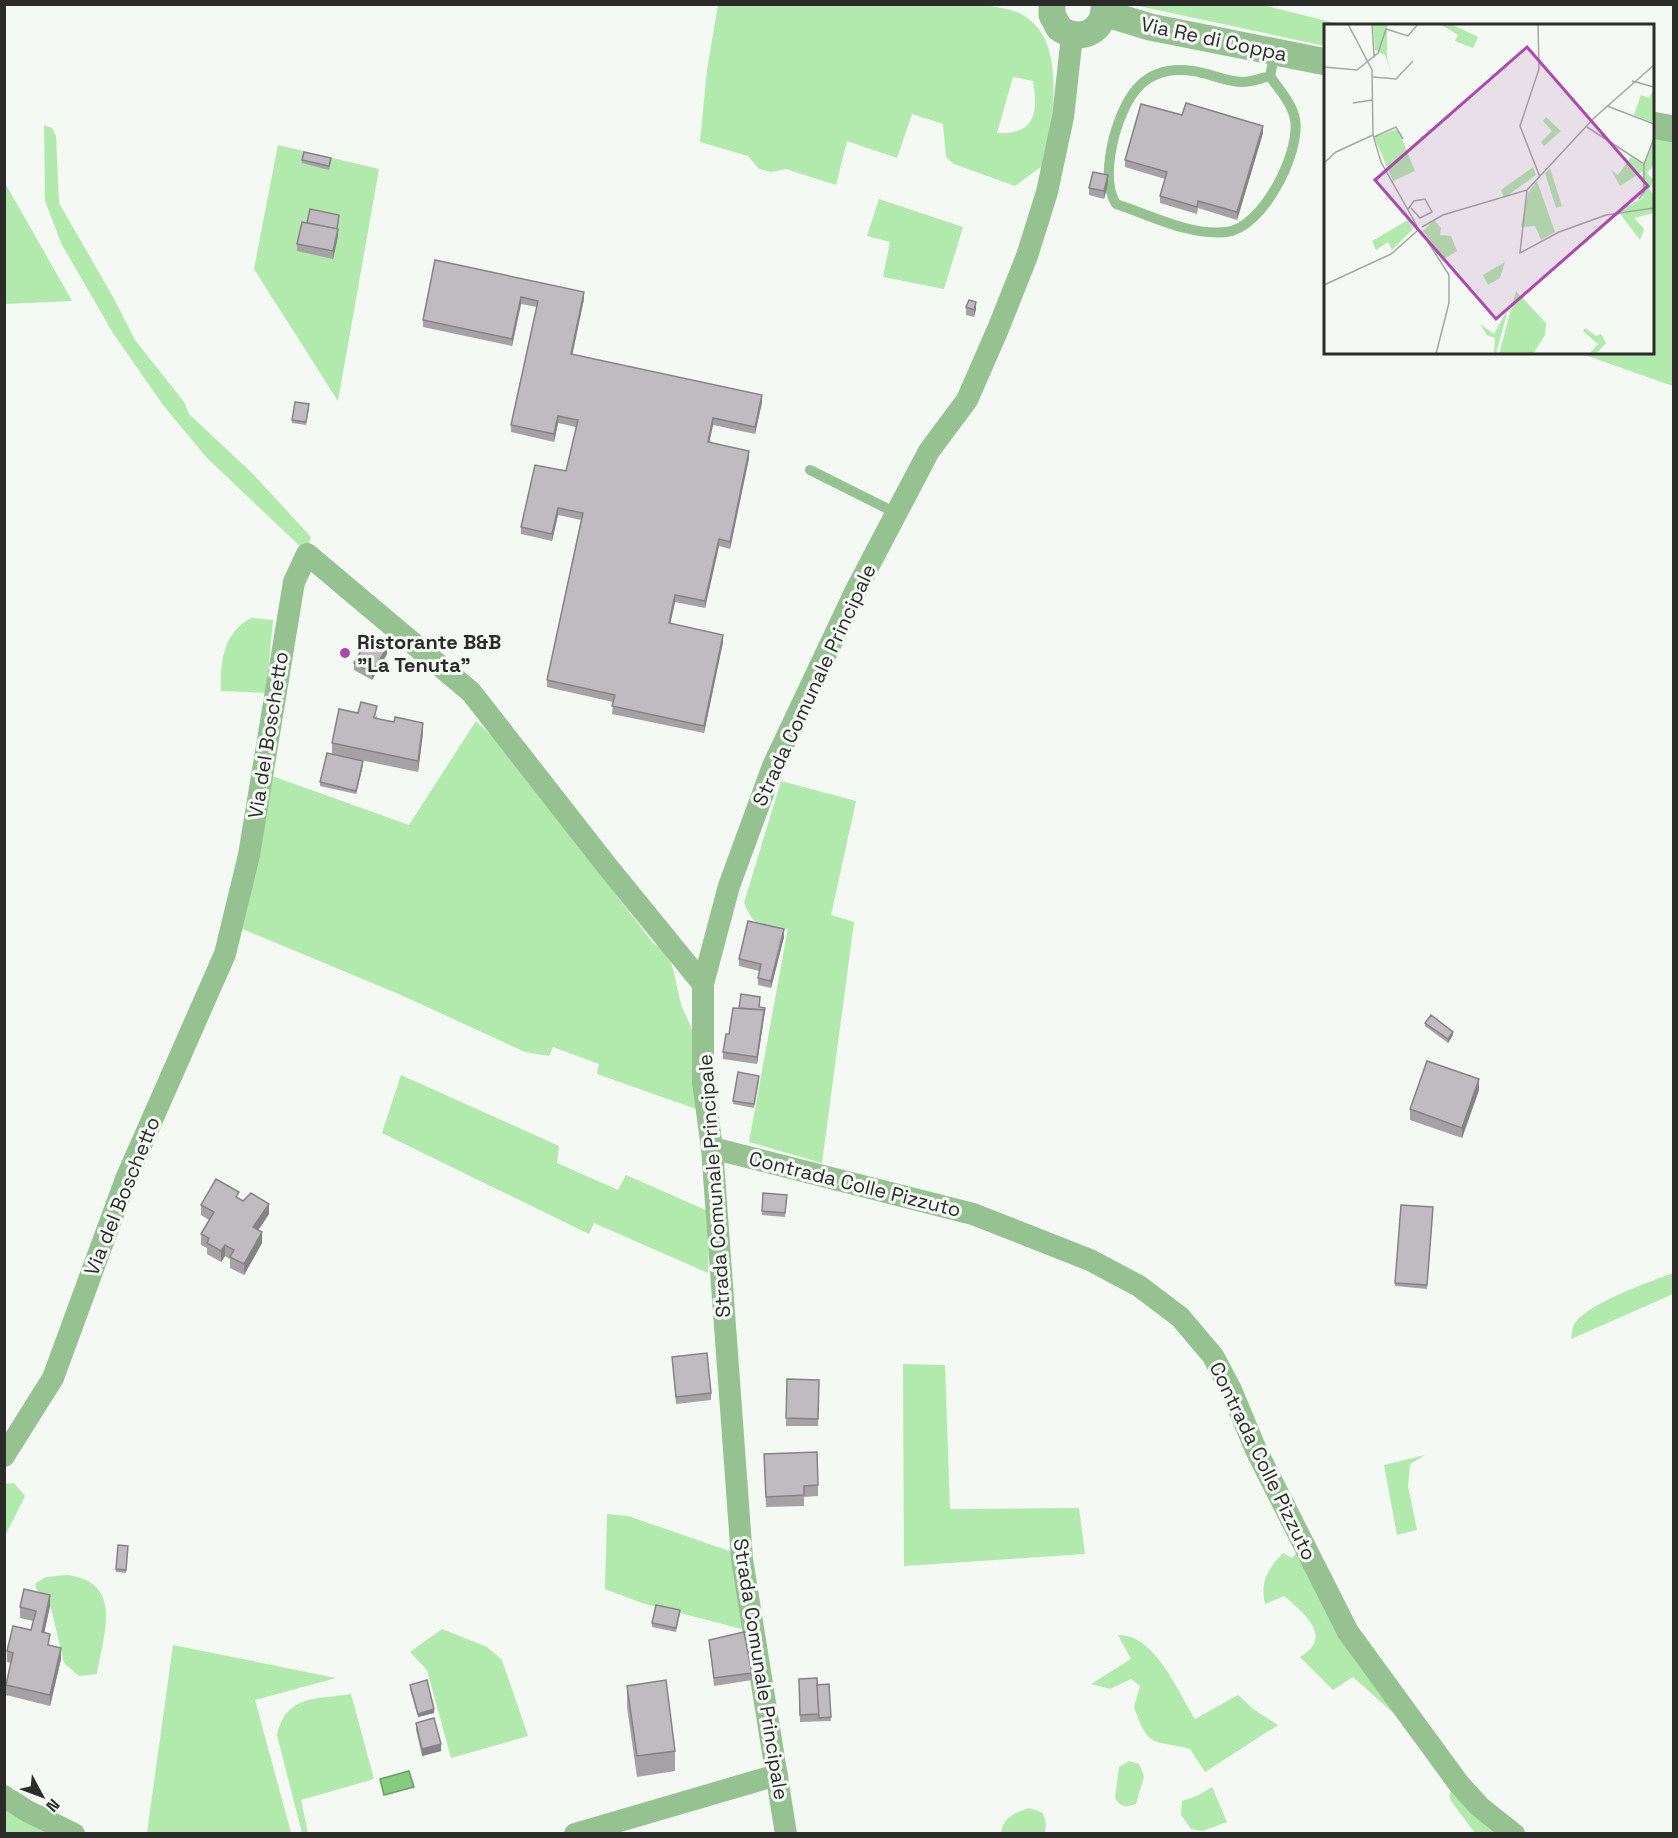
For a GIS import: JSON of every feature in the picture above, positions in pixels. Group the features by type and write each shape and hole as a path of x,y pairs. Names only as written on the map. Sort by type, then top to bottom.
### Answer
{"street":[{"path":"1046,5 1059,28 1072,36 1085,35 1096,29 1104,9"},
{"name":"Via Re di Coppa","path":"1104,9 1150,27 1273,64 1324,62"},
{"name":"Strada Comunale Principale","path":"786,1833 742,1559 712,1148 703,1082 703,984 729,886 773,766 856,590 896,513 929,452 967,400 1027,256 1047,192 1063,117 1072,36"},
{"path":"1654,125 1674,129"},
{"name":"Via del Boschetto","path":"4,1456 53,1378 126,1179 225,954 249,855 294,582 307,554 471,692 703,984"},
{"name":"Contrada Colle Pizzuto","path":"712,1148 974,1214 1090,1260 1140,1287 1180,1317 1213,1356 1231,1390 1256,1450 1347,1632 1459,1784 1480,1807 1515,1833"},
{"path":"575,1833 777,1775"},
{"path":"4,1796 27,1811 74,1833"}],"lane":[{"path":"1273,64 1295,121 1293,141 1280,180 1264,207 1245,227 1227,232 1199,232 1116,204 1110,194 1114,138 1124,108 1145,78 1167,69 1193,71 1243,82 1273,64"},
{"path":"810,470 896,513"}],"shaded area":[{"path":"982,4 1019,13 1035,25 1045,41 1051,60 1054,80 1053,102 1046,163 1015,186 954,164 946,157 943,124 912,114 897,158 847,141 836,185 786,169 771,172 759,169 748,156 700,142 707,70 718,5","holes":["1013,77 1033,81 1035,103 1031,120 1019,130 997,133"]},
{"path":"1134,5 1263,5 1338,24 1324,24 1324,46"},
{"path":"44,125 52,128 56,136 59,203 135,340 184,402 189,414 253,474 311,537 306,552 207,458 163,405 113,333 62,245 45,201"},
{"path":"1654,133 1673,138 1673,386 1582,354 1654,354"},
{"path":"278,145 379,169 338,401 254,269"},
{"path":"5,183 72,301 5,304"},
{"path":"879,199 963,227 944,289 883,277 890,242 867,236"},
{"path":"251,618 273,620 266,693 221,691 221,669 225,649 234,632"},
{"path":"476,721 505,749 653,943 670,960 681,1004 691,1026 694,1040 699,1110 597,1074 599,1064 553,1047 549,1056 525,1052 401,995 240,928 272,776 409,825"},
{"path":"781,781 856,801 831,915 854,922 822,1163 749,1142 788,928 779,933 767,929 754,920 744,903"},
{"path":"401,1075 559,1146 557,1163 618,1190 626,1175 708,1211 708,1273 594,1223 589,1234 382,1133"},
{"path":"1673,1273 1673,1294 1571,1339 1574,1325 1591,1309"},
{"path":"903,1364 945,1365 950,1509 1079,1508 1085,1554 904,1566"},
{"path":"1425,1455 1410,1464 1408,1486 1417,1530 1397,1535 1384,1465"},
{"path":"14,1483 25,1496 5,1536 5,1484"},
{"path":"607,1514 628,1516 738,1554 749,1631 642,1603 605,1589"},
{"path":"1299,1550 1401,1720 1353,1677 1333,1690 1300,1657 1315,1642 1313,1626 1307,1618 1284,1596 1265,1604 1264,1589 1269,1570 1283,1553 1292,1558"},
{"path":"67,1575 85,1580 97,1588 104,1599 105,1628 97,1674 79,1676 64,1663 51,1608 35,1587 36,1583 46,1577"},
{"path":"442,1629 487,1647 502,1660 528,1736 451,1758 427,1670 410,1652"},
{"path":"1118,1635 1131,1637 1154,1654 1173,1680 1195,1719 1238,1695 1253,1709 1278,1725 1205,1772 1190,1749 1160,1743 1149,1737 1134,1707 1140,1686 1131,1679 1110,1689 1091,1684 1131,1659"},
{"path":"173,1645 336,1678 255,1700 291,1833 147,1833"},
{"path":"351,1694 374,1779 301,1800 308,1833 302,1833 277,1735 288,1712 304,1701"},
{"path":"1129,1761 1139,1764 1144,1776 1136,1804 1124,1806 1119,1804 1115,1798 1119,1767"},
{"path":"409,1771 414,1787 384,1795 380,1779"},
{"path":"1212,1787 1227,1822 1203,1831 1191,1829 1181,1815 1182,1801 1197,1796"},
{"path":"4,1789 81,1833 5,1833"},
{"path":"1454,1789 1512,1833 1475,1833 1451,1801 1449,1795"},
{"path":"1029,1808 1043,1813 1046,1824 1045,1833 1001,1833 1007,1819"}],"building":[{"path":"1186,103 1263,126 1237,212 1198,201 1197,207 1160,196 1167,172 1125,160 1141,104 1182,115"},
{"path":"304,152 331,158 329,166 302,160"},
{"path":"1093,172 1108,175 1104,191 1089,188"},
{"path":"310,209 339,215 337,229 307,223"},
{"path":"302,222 338,229 333,251 297,244"},
{"path":"435,260 584,292 571,354 762,395 755,427 713,418 708,442 749,451 730,542 719,539 705,601 675,595 669,623 723,635 704,726 612,706 615,695 547,680 583,513 558,508 552,534 521,527 535,465 566,471 578,420 558,416 554,434 511,425 538,301 521,297 512,339 423,320"},
{"path":"969,300 976,302 974,310 966,307"},
{"path":"295,402 309,404 306,422 292,420"},
{"path":"369,637 387,647 372,673 354,663"},
{"path":"361,702 377,706 374,718 394,722 395,717 423,723 418,761 332,743 339,709 358,713"},
{"path":"327,753 363,761 356,791 320,782"},
{"path":"748,921 784,929 771,981 758,978 761,964 739,959"},
{"path":"741,994 760,997 759,1007 765,1008 764,1013 764,1010 739,1008"},
{"path":"733,1008 764,1010 757,1057 723,1052 726,1034 729,1034"},
{"path":"1431,1015 1453,1032 1448,1039 1425,1023"},
{"path":"1427,1061 1479,1079 1462,1128 1410,1109"},
{"path":"738,1072 759,1076 754,1104 733,1101"},
{"path":"216,1179 239,1192 236,1197 243,1201 251,1193 269,1204 253,1227 262,1232 244,1264 230,1257 234,1250 225,1245 221,1251 207,1243 209,1238 201,1234 214,1212 201,1205"},
{"path":"763,1193 787,1195 785,1213 762,1211"},
{"path":"1401,1205 1433,1207 1427,1285 1395,1283"},
{"path":"707,1353 711,1393 676,1397 672,1357"},
{"path":"787,1379 819,1380 818,1419 786,1418"},
{"path":"817,1452 818,1485 804,1486 804,1495 766,1497 764,1454"},
{"path":"118,1545 128,1546 126,1570 116,1569"},
{"path":"24,1589 50,1595 42,1632 50,1634 48,1645 61,1648 50,1695 6,1685 13,1653 7,1651 13,1626 31,1630 36,1611 20,1607"},
{"path":"656,1605 680,1610 676,1628 652,1623"},
{"path":"744,1632 752,1673 714,1678 709,1640"},
{"path":"817,1678 819,1714 800,1715 799,1679"},
{"path":"427,1680 434,1709 418,1714 410,1685"},
{"path":"666,1680 675,1751 637,1756 627,1686"},
{"path":"829,1684 831,1717 819,1718 817,1685"},
{"path":"434,1718 441,1744 422,1749 416,1723"}],"place":[{"name":"Ristorante B&B \"La Tenuta\"","path":"345,653"}]}
